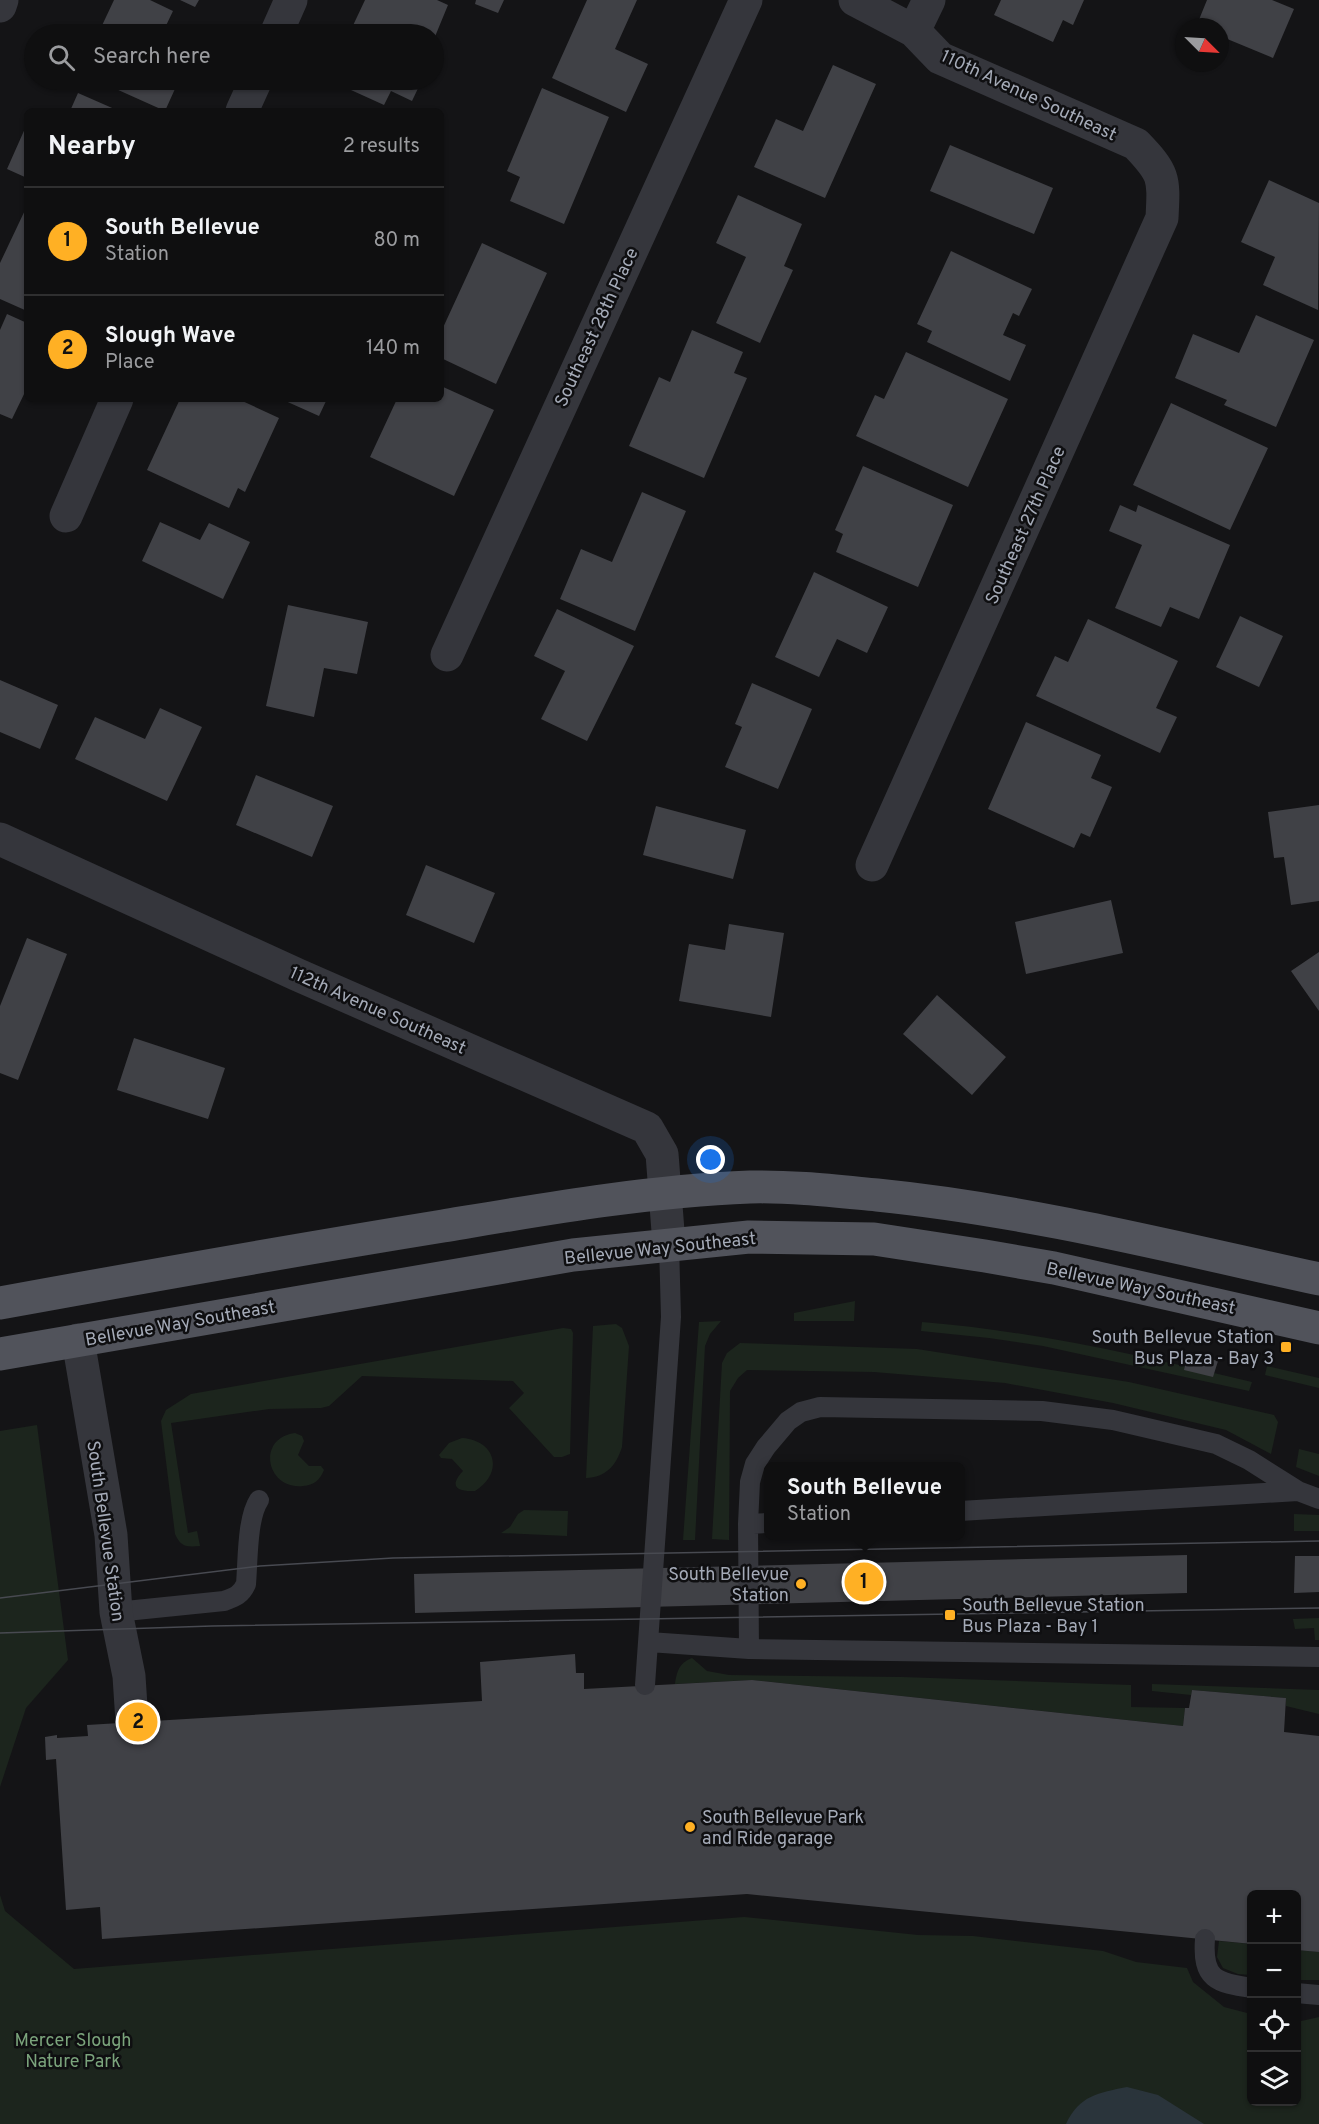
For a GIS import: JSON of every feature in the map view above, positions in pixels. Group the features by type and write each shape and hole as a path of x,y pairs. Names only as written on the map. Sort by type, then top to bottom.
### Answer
{"main road":[{"path":"0,1302 222,1262 579,1203 666,1193 752,1187 829,1191 974,1207 1141,1240 1319,1279"},
{"name":"Bellevue Way Southeast","path":"0,1354 573,1255 749,1237 874,1239 1054,1268 1319,1328"},
{"path":"66,1291 78,1340"}],"street":[{"path":"0,6 2,0"},
{"path":"280,24 291,0"},
{"name":"Southeast 28th Place","path":"447,655 746,0"},
{"name":"110th Avenue Southeast","path":"855,0 914,31 940,58 1136,144 1153,161 1163,181"},
{"path":"914,31 929,0"},
{"path":"243,108 251,90"},
{"name":"Southeast 27th Place","path":"872,865 1162,218 1163,181"},
{"path":"66,516 116,402"},
{"name":"112th Avenue Southeast","path":"0,839 309,980 647,1128 662,1154 669,1244"},
{"name":"South Bellevue Station","path":"78,1340 111,1535 116,1612 129,1676 132,1722"}],"lane":[{"path":"645,1685 671,1317 669,1244"},
{"path":"749,1649 750,1482 755,1464 766,1448 788,1421 801,1412 820,1407 1042,1411 1113,1420 1216,1444 1249,1460 1298,1491 1319,1499"},
{"path":"965,1511 1298,1491"},
{"path":"116,1612 224,1601 241,1593 246,1584 251,1519 259,1500"},
{"path":"748,1524 764,1523"},
{"path":"649,1642 749,1649 1319,1657"},
{"path":"1204,1939 1204,1955 1213,1977 1224,1984 1247,1987"},
{"path":"1301,1994 1319,1995"}],"green space":[{"path":"855,1301 854,1321 794,1321 794,1313"},
{"path":"721,1321 710,1334 705,1346 695,1540 683,1540 699,1322"},
{"path":"922,1322 1047,1338 1252,1382 1249,1391 1043,1346 921,1331"},
{"path":"616,1324 622,1328 629,1346 622,1447 617,1460 605,1473 586,1478 593,1326"},
{"path":"563,1328 571,1329 573,1333 570,1454 554,1457 509,1408 524,1393 513,1381 362,1376 329,1406 321,1408 269,1409 171,1423 188,1533 197,1531 200,1546 184,1545 177,1538 161,1421 166,1410 191,1394"},
{"path":"740,1343 917,1349 1129,1382 1274,1415 1278,1422 1271,1454 1226,1430 1113,1403 1005,1383 874,1372 747,1370 738,1378 730,1391 729,1540 712,1539 722,1363 727,1353"},
{"path":"1267,1366 1319,1378 1319,1388 1265,1375"},
{"path":"37,1425 68,1660 26,1708 0,1787 0,1431"},
{"path":"295,1433 302,1436 304,1441 298,1455 309,1466 321,1466 324,1470 316,1481 303,1486 290,1485 281,1480 270,1463 275,1444 283,1437"},
{"path":"462,1438 482,1444 492,1458 493,1466 490,1475 475,1491 457,1487 456,1481 463,1471 452,1459 441,1458 439,1455 449,1443"},
{"path":"1299,1449 1319,1454 1319,1476 1296,1467"},
{"path":"524,1510 568,1511 567,1536 501,1533 510,1527 518,1514"},
{"path":"1294,1514 1319,1515 1319,1531 1294,1531"},
{"path":"1319,1618 1319,1640 1315,1640 1314,1628 1295,1629 1293,1619"},
{"path":"692,1658 707,1671 729,1675 902,1677 1131,1685 1131,1707 1185,1708 1183,1726 752,1680 675,1684 679,1668"},
{"path":"1152,1684 1319,1690 1319,1714 1286,1706 1286,1698 1192,1690 1191,1695 1152,1691"},
{"name":"Mercer Slough Nature Park","path":"0,1895 5,1911 74,1969 744,1917 918,1935 973,1936 1103,1951 1136,1962 1187,1968 1193,1982 1224,2007 1247,2013 1247,2106 1301,2106 1301,2021 1319,2017 1319,2124 0,2124"},
{"path":"1219,1941 1247,1944 1247,1975 1223,1968 1217,1957"},
{"path":"1301,1950 1319,1952 1319,1980 1301,1980"}],"shaded area":[{"path":"1127,2087 1158,2095 1204,2124 1066,2124 1071,2114 1084,2101 1099,2094"}],"building":[{"path":"114,0 150,0 173,11 167,24 103,24"},
{"path":"180,0 199,0 195,7"},
{"path":"365,0 437,0 448,5 440,24 354,24"},
{"path":"476,0 504,0 498,13 475,4"},
{"path":"587,0 637,0 615,49 648,64 626,112 552,78"},
{"path":"1001,0 1084,0 1073,25 1063,20 1053,42 994,15"},
{"path":"1207,0 1272,0 1294,9 1273,58 1229,40 1229,18 1200,18"},
{"path":"833,65 876,84 825,198 754,167 776,119 803,131"},
{"path":"542,88 609,117 564,224 510,201 520,177 507,171"},
{"path":"118,90 174,90 166,108 158,108"},
{"path":"351,90 417,90 412,101 391,91 384,105"},
{"path":"78,93 112,108 71,108"},
{"path":"24,131 24,177 7,169"},
{"path":"950,145 1053,188 1034,234 930,191"},
{"path":"1269,180 1319,203 1318,310 1263,285 1275,257 1241,242"},
{"path":"738,195 802,224 784,266 793,270 760,343 716,323 746,257 716,243"},
{"path":"24,212 24,310 0,299 0,263"},
{"path":"482,243 547,273 496,384 444,359 444,325"},
{"path":"951,251 1032,289 1019,316 1013,313 1003,335 1026,345 1010,381 927,342 932,331 917,324"},
{"path":"7,314 24,322 24,394 12,419 0,414 0,330"},
{"path":"1256,315 1314,340 1276,427 1224,405 1227,400 1175,378 1193,334 1239,353"},
{"path":"692,330 743,352 734,373 747,378 704,478 629,446 659,377 670,382"},
{"path":"906,352 1008,399 968,487 856,436 875,395 884,399"},
{"path":"444,387 494,410 454,496 370,457 396,402 444,402"},
{"path":"179,402 244,402 279,418 245,492 238,488 229,508 147,470"},
{"path":"288,402 326,402 319,416"},
{"path":"1171,403 1268,448 1230,530 1133,485"},
{"path":"863,466 953,505 918,587 836,552 843,534 835,530"},
{"path":"642,492 686,511 635,631 560,599 581,549 612,562"},
{"path":"1120,505 1136,512 1138,505 1230,545 1199,619 1170,607 1161,627 1115,608 1142,545 1109,531"},
{"path":"160,522 200,540 209,523 250,542 223,599 142,561"},
{"path":"814,572 888,607 867,653 837,639 819,677 775,657"},
{"path":"288,605 368,622 357,674 324,668 314,717 266,706"},
{"path":"557,609 634,646 587,741 541,719 565,671 534,656"},
{"path":"1240,616 1283,636 1259,687 1216,667"},
{"path":"1088,619 1178,661 1156,708 1177,717 1160,753 1036,696 1055,656 1068,662"},
{"path":"0,680 58,705 40,749 0,732"},
{"path":"752,683 812,709 778,789 725,767 742,727 735,724"},
{"path":"160,708 202,727 167,801 75,759 95,717 145,739"},
{"path":"1026,722 1101,755 1091,778 1112,787 1090,837 1081,833 1074,848 988,809"},
{"path":"256,775 333,806 312,857 236,825"},
{"path":"1319,805 1319,901 1291,905 1284,857 1274,858 1268,812"},
{"path":"656,806 746,830 733,879 643,855"},
{"path":"426,865 495,893 474,943 406,915"},
{"path":"1111,900 1123,953 1026,974 1015,922"},
{"path":"729,924 784,933 771,1017 679,1001 689,944 725,950"},
{"path":"27,938 67,954 18,1080 0,1073 0,1006"},
{"path":"1319,952 1319,1011 1291,971"},
{"path":"937,995 1006,1057 972,1095 903,1034"},
{"path":"134,1038 225,1068 208,1119 117,1090"},
{"path":"1188,1353 1218,1361 1213,1377 1184,1370"},
{"name":"South Bellevue Station","path":"1187,1555 1187,1593 415,1613 414,1574"},
{"path":"1295,1556 1319,1556 1319,1592 1294,1593"},
{"name":"South Bellevue Park and Ride garage","path":"575,1654 576,1673 584,1673 584,1689 752,1680 1183,1726 1185,1708 1189,1708 1192,1690 1286,1698 1284,1732 1319,1736 1319,1952 1301,1950 1301,1890 1247,1890 1247,1944 747,1894 102,1939 100,1907 66,1910 56,1759 46,1760 45,1737 88,1736 87,1725 482,1701 480,1662"}],"tram line":[{"path":"0,1598 260,1566 393,1558 1319,1541"},
{"path":"0,1633 212,1626 1319,1608"}],"place":[{"name":"South Bellevue Station Bus Plaza - Bay 3","path":"1286,1347"},
{"name":"South Bellevue","path":"864,1582"},
{"name":"South Bellevue Station","path":"801,1584"},
{"name":"South Bellevue Station Bus Plaza - Bay 1","path":"950,1615"},
{"name":"Slough Wave","path":"138,1722"},
{"name":"South Bellevue Park and Ride garage","path":"690,1827"}]}
